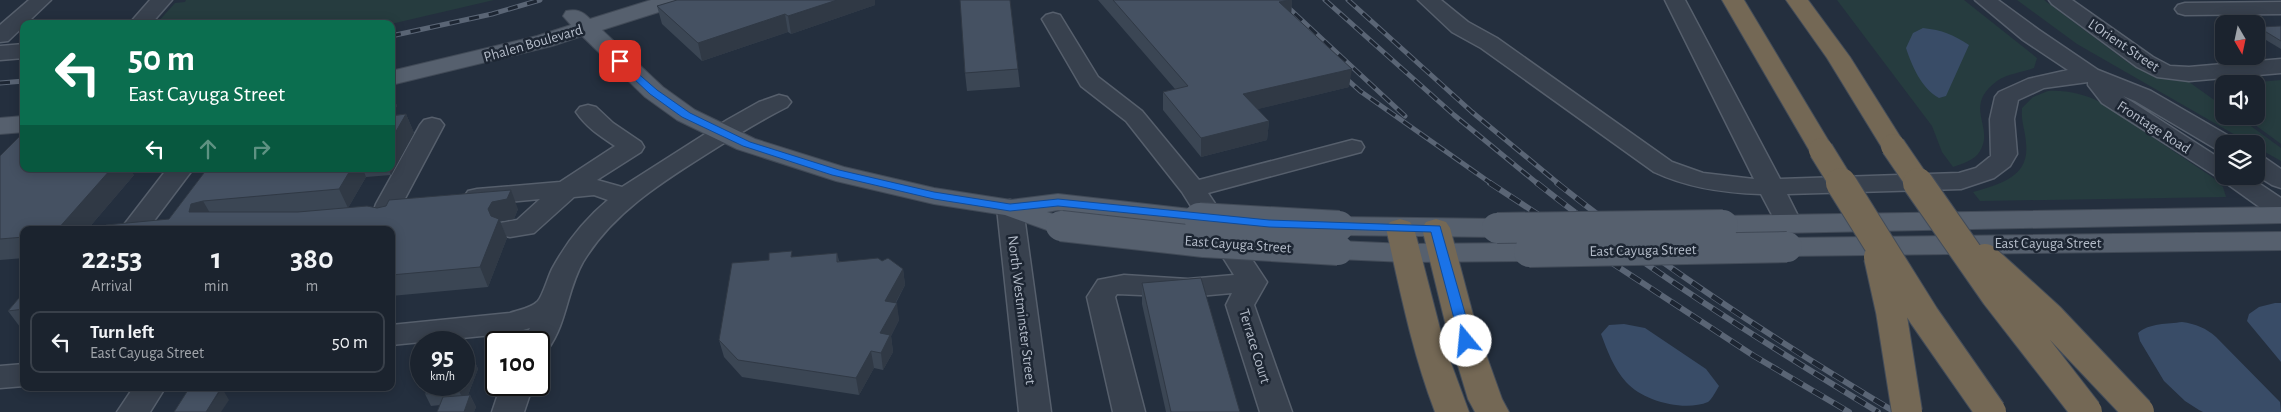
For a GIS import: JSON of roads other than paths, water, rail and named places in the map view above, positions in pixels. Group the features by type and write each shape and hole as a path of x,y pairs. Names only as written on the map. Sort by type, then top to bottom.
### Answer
{"highway":[{"path":"1733,0 1919,309 1991,412"},
{"path":"1796,0 1838,57 1894,146 1996,295 2087,412"},
{"path":"1950,228 2049,317 2139,412"},
{"path":"1874,236 1891,311 1907,412"},
{"path":"1403,240 1440,381 1452,412"},
{"path":"1439,240 1461,326 1485,399 1492,412"}],"main road":[{"name":"Phalen Boulevard","path":"395,77 492,55 579,22 627,0"},
{"name":"Phalen Boulevard","path":"395,63 673,0"},
{"name":"East Cayuga Street","path":"579,22 654,92 686,115 746,144 836,173 934,196 1059,214 1204,242 1338,238 1439,240 1529,252 1788,235 2281,215"},
{"path":"0,110 20,108"},
{"path":"0,126 20,124"},
{"name":"East Cayuga Street","path":"1439,240 1497,228 1723,225 1788,235 2010,243 2281,241"}],"street":[{"path":"0,36 41,0"},
{"path":"144,20 162,0"},
{"path":"1428,0 1460,27 1488,43 1669,170 1697,180 1721,185 1771,188 1961,182 1984,173 2001,161 2005,154 2002,119 2007,97 2022,87 2049,79 2090,74"},
{"path":"1675,0 1771,188 1788,235"},
{"name":"Frontage Road","path":"1985,0 2031,35 2090,74 2143,96 2215,138"},
{"name":"L'Orient Street","path":"2059,0 2144,62 2165,72 2181,74 2281,66"},
{"path":"2270,0 2281,6"},
{"path":"2185,9 2281,6"},
{"path":"1053,19 1089,82 1134,116 1193,189 1253,282 1188,288 1124,284 1108,287 1101,296 1128,412"},
{"path":"0,53 20,51"},
{"name":"Frontage Road","path":"2090,74 2110,98 2215,166"},
{"path":"544,331 560,283 575,253 603,216 625,197 722,132 779,102"},
{"path":"510,229 525,227 567,189 615,156 632,147 604,128 588,112"},
{"path":"418,202 379,214 432,125"},
{"path":"1193,189 1352,147"},
{"path":"2265,169 2281,180"},
{"path":"136,226 178,172"},
{"path":"2244,185 2281,210"},
{"path":"458,198 567,189"},
{"name":"North Westminster Street","path":"1010,208 1035,412"},
{"name":"Terrace Court","path":"1253,282 1240,305 1276,412"},
{"path":"395,335 513,323 538,314 552,305"},
{"path":"0,377 20,375"},
{"path":"134,412 147,391"},
{"path":"508,412 513,396"}],"lane":[{"path":"567,189 596,187 625,197"}],"water":[{"path":"1923,28 1948,34 1969,45 1946,96 1939,98 1922,83 1906,48 1913,33"},
{"path":"2281,303 2281,362 2247,321 2249,314 2259,307"},
{"path":"2182,322 2200,327 2216,337 2280,402 2281,412 2203,412 2185,401 2164,381 2140,341 2138,333 2148,327"},
{"path":"1624,324 1645,328 1706,369 1719,386 1709,401 1698,405 1676,405 1653,399 1633,389 1626,382 1611,359 1601,334 1609,325"}],"railway":[{"path":"395,35 492,14 540,0"},
{"path":"1280,0 1405,116"},
{"path":"1325,0 1454,115 1538,184"},
{"path":"1348,0 1472,112 1559,184"},
{"path":"1340,73 1360,91 1492,184"},
{"path":"0,83 20,81"},
{"path":"1490,183 1754,356 1849,412"},
{"path":"1537,183 1619,245 1704,303 1878,412"},
{"path":"1557,183 1639,245 1722,303 1808,359 1895,412"}]}
